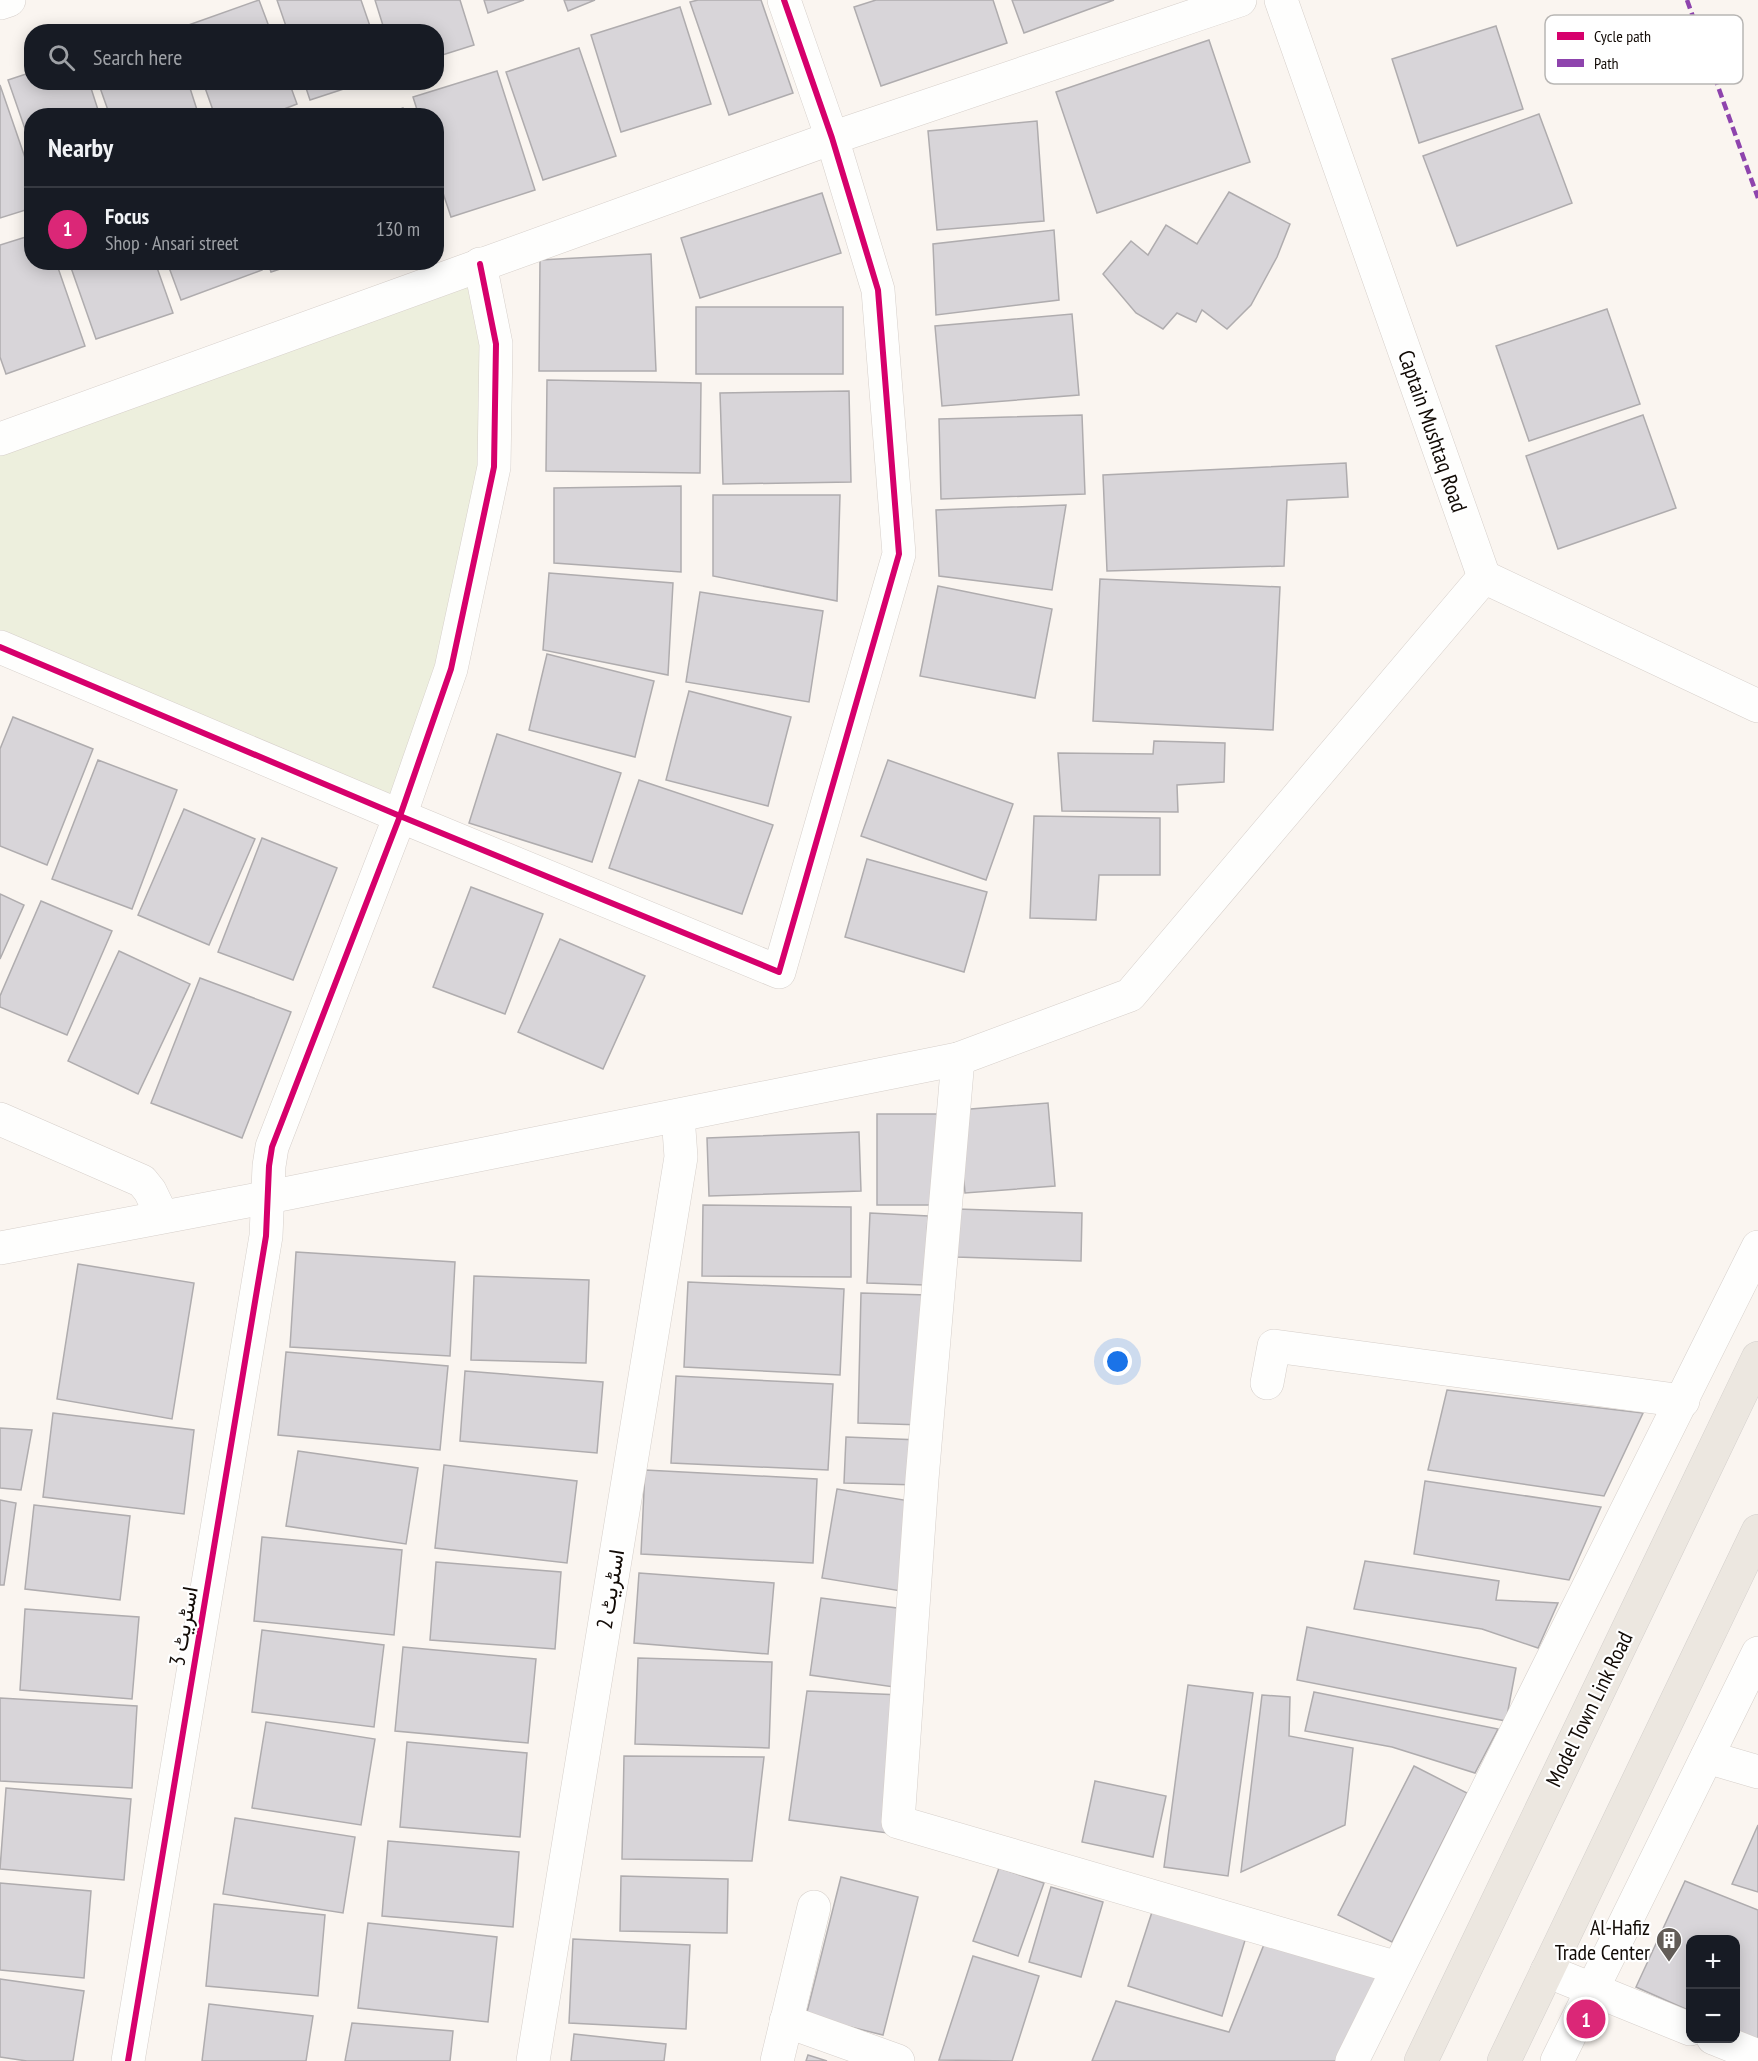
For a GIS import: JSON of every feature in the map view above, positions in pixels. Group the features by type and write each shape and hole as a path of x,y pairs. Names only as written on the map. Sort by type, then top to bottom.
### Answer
{"main road":[{"name":"Model Town Link Road","path":"1421,2061 1758,1358"},
{"path":"1504,2061 1758,1531"}],"street":[{"path":"0,3 9,0"},
{"path":"0,646 400,816 779,972 899,554 878,290 832,138 784,0"},
{"path":"0,439 832,138 1240,0"},
{"name":"Captain Mushtaq Road","path":"1281,0 1484,577"},
{"name":"اسٹریٹ 3","path":"128,2061 266,1236 272,1147 400,816 451,669 494,467 496,344 480,264"},
{"path":"0,1248 269,1197 958,1059 1130,996 1484,577 1758,706"},
{"path":"958,1059 923,1467 898,1822 1398,1968"},
{"name":"اسٹریٹ 2","path":"533,2061 681,1157 678,1116"},
{"path":"0,1119 142,1181 150,1191 162,1216"},
{"path":"1352,2061 1758,1247"},
{"path":"1267,1383 1274,1346 1683,1401"},
{"path":"1557,2061 1758,1653"},
{"path":"1707,1758 1758,1772"},
{"path":"777,2061 814,1907"},
{"path":"1547,1971 1686,2028"},
{"path":"786,2021 898,2061"},
{"path":"1726,2043 1758,2056"}],"green space":[{"path":"480,264 494,467 400,816 0,647 0,439"}],"building":[{"path":"259,0 268,24 191,24"},
{"path":"277,0 361,0 369,24 285,24"},
{"path":"375,0 460,0 474,45 444,54 444,24 382,24"},
{"path":"484,0 524,0 488,13"},
{"path":"564,0 595,0 568,11"},
{"path":"761,0 793,93 729,115 690,2"},
{"path":"876,0 993,0 1007,43 881,86 854,7"},
{"path":"1012,0 1114,0 1024,33"},
{"path":"680,7 711,104 621,132 591,35"},
{"path":"1496,26 1523,109 1419,143 1392,59"},
{"path":"1209,40 1250,162 1097,213 1056,92"},
{"path":"579,48 616,156 543,180 506,72"},
{"path":"497,71 535,190 451,217 444,196 444,108 416,108 413,97 436,90 444,90 444,87"},
{"path":"24,75 24,90 92,90 97,108 24,108 24,126 8,80"},
{"path":"0,85 24,155 24,210 0,218"},
{"path":"101,90 191,90 196,108 107,108"},
{"path":"206,90 292,90 297,104 287,108 212,108"},
{"path":"307,90 341,90 310,100"},
{"path":"1539,114 1572,203 1457,246 1423,156"},
{"path":"1037,121 1044,221 937,230 928,131"},
{"path":"1229,192 1290,224 1277,257 1251,305 1227,329 1202,310 1196,322 1177,313 1163,329 1136,313 1103,274 1131,241 1148,255 1166,225 1197,244"},
{"path":"822,193 841,253 700,298 681,238"},
{"path":"1054,230 1059,300 936,315 933,244"},
{"path":"24,238 24,270 59,270 85,346 6,374 0,357 0,245"},
{"path":"651,254 656,371 539,371 540,260"},
{"path":"72,270 158,270 173,313 96,339"},
{"path":"170,270 262,270 181,300"},
{"path":"696,307 843,307 843,374 696,374"},
{"path":"1607,309 1640,404 1529,441 1496,346"},
{"path":"1072,314 1079,395 942,406 935,326"},
{"path":"547,380 701,383 700,473 546,471"},
{"path":"849,391 851,482 723,484 720,393"},
{"path":"1082,415 1085,494 941,499 939,419"},
{"path":"1643,415 1676,508 1558,549 1526,456"},
{"path":"1346,463 1348,497 1287,500 1284,566 1107,571 1103,475"},
{"path":"681,486 681,572 554,563 554,488"},
{"path":"713,495 840,495 837,601 713,576"},
{"path":"1066,505 1052,590 939,576 936,510"},
{"path":"549,573 673,583 668,675 543,650"},
{"path":"1100,579 1280,587 1273,730 1093,721"},
{"path":"938,586 1052,609 1035,698 920,676"},
{"path":"700,592 823,611 809,702 686,682"},
{"path":"547,654 654,681 635,757 529,730"},
{"path":"689,691 791,717 768,806 666,780"},
{"path":"13,717 93,749 47,865 0,846 0,749"},
{"path":"497,734 621,773 592,862 469,823"},
{"path":"1154,741 1225,743 1224,782 1177,785 1178,812 1062,811 1058,753 1153,754"},
{"path":"98,760 177,790 132,909 52,879"},
{"path":"888,760 1013,804 986,880 861,836"},
{"path":"639,780 773,825 742,914 609,868"},
{"path":"184,809 255,839 209,945 138,915"},
{"path":"1034,816 1160,818 1160,875 1099,875 1096,920 1030,918"},
{"path":"262,838 337,868 293,980 218,952"},
{"path":"867,859 987,892 964,972 845,937"},
{"path":"471,887 543,914 505,1014 433,987"},
{"path":"0,894 24,905 0,959"},
{"path":"41,901 112,931 67,1035 0,1007 0,996"},
{"path":"560,939 645,976 603,1069 518,1032"},
{"path":"119,951 190,984 138,1094 68,1061"},
{"path":"200,978 291,1012 242,1138 151,1103"},
{"path":"1048,1103 1055,1186 965,1193 958,1110"},
{"path":"877,1114 937,1114 937,1205 877,1205"},
{"path":"859,1132 861,1191 709,1196 707,1138"},
{"path":"703,1205 851,1207 851,1277 702,1276"},
{"path":"957,1209 1082,1213 1081,1261 956,1257"},
{"path":"870,1213 928,1216 925,1285 867,1283"},
{"path":"296,1252 455,1262 450,1356 290,1347"},
{"path":"78,1264 194,1283 172,1419 57,1399"},
{"path":"474,1276 589,1280 586,1363 471,1360"},
{"path":"688,1282 844,1289 840,1375 684,1367"},
{"path":"861,1293 927,1295 923,1425 858,1423"},
{"path":"286,1352 448,1366 440,1450 278,1435"},
{"path":"465,1371 603,1382 597,1453 460,1441"},
{"path":"676,1376 833,1384 828,1470 671,1463"},
{"path":"1447,1390 1643,1413 1604,1496 1428,1470"},
{"path":"53,1413 194,1430 184,1514 43,1497"},
{"path":"0,1428 32,1430 21,1490 0,1488"},
{"path":"846,1437 920,1440 918,1485 844,1483"},
{"path":"298,1451 418,1468 406,1544 286,1526"},
{"path":"444,1465 577,1481 567,1563 435,1548"},
{"path":"645,1470 817,1479 813,1563 641,1554"},
{"path":"1425,1481 1601,1507 1569,1580 1414,1554"},
{"path":"837,1489 922,1503 907,1592 822,1578"},
{"path":"0,1500 16,1503 4,1585 0,1585"},
{"path":"34,1505 130,1516 120,1600 25,1589"},
{"path":"262,1537 402,1550 394,1635 254,1621"},
{"path":"1365,1561 1499,1581 1496,1600 1558,1603 1538,1648 1482,1629 1354,1609"},
{"path":"436,1562 561,1572 555,1649 430,1640"},
{"path":"639,1573 774,1583 768,1654 634,1643"},
{"path":"821,1598 912,1610 901,1688 810,1675"},
{"path":"25,1609 139,1617 132,1699 20,1690"},
{"path":"1307,1627 1516,1668 1506,1721 1297,1680"},
{"path":"262,1630 384,1645 374,1727 252,1712"},
{"path":"403,1647 536,1659 528,1743 395,1731"},
{"path":"638,1658 772,1662 769,1748 635,1744"},
{"path":"1188,1685 1253,1693 1228,1876 1164,1867"},
{"path":"807,1691 902,1695 903,1835 789,1820"},
{"path":"1314,1692 1498,1729 1475,1773 1392,1747 1305,1731"},
{"path":"1262,1695 1290,1697 1289,1736 1353,1748 1345,1825 1241,1872"},
{"path":"0,1698 137,1706 132,1788 0,1781"},
{"path":"266,1722 375,1739 361,1825 252,1808"},
{"path":"407,1742 527,1753 520,1837 400,1827"},
{"path":"624,1756 764,1757 752,1861 622,1859"},
{"path":"1414,1766 1467,1793 1392,1942 1338,1915"},
{"path":"1095,1781 1166,1796 1153,1857 1082,1842"},
{"path":"6,1788 131,1799 124,1880 0,1869"},
{"path":"235,1818 355,1837 343,1913 223,1894"},
{"path":"1758,1825 1758,1892 1732,1884"},
{"path":"388,1841 519,1852 513,1927 382,1916"},
{"path":"999,1868 1044,1883 1018,1956 973,1941"},
{"path":"621,1876 728,1879 727,1933 620,1931"},
{"path":"841,1877 918,1897 883,2035 806,2016"},
{"name":"Al-Hafiz Trade Center","path":"1685,1881 1758,1910 1758,2040 1740,2033 1740,1935 1686,1935 1686,2009 1636,1987"},
{"path":"0,1883 91,1891 84,1978 0,1970"},
{"path":"1051,1887 1103,1902 1081,1977 1029,1962"},
{"path":"214,1904 325,1915 318,1996 206,1986"},
{"path":"1153,1909 1246,1937 1222,2016 1128,1986"},
{"path":"368,1923 497,1937 488,2022 358,2008"},
{"path":"1267,1937 1383,1977 1336,2061 1092,2061 1116,2001 1229,2032"},
{"path":"573,1939 690,1945 686,2029 569,2023"},
{"path":"973,1956 1039,1976 1012,2061 939,2060"},
{"path":"0,1979 84,1991 73,2061 27,2061 0,2057"},
{"path":"209,2004 313,2016 306,2061 202,2061"},
{"path":"352,2023 453,2031 450,2061 345,2061"},
{"path":"574,2034 666,2044 664,2061 571,2061"},
{"path":"808,2055 827,2061 806,2061"}],"marked path":[{"path":"1687,0 1692,15"},
{"path":"1717,84 1758,198"}],"cycle path":[{"path":"0,647 400,816 779,972 899,554 878,290 832,138 784,0"},
{"path":"128,2061 266,1236 272,1147 400,816 451,669 494,467 496,344 480,264"}],"place":[{"name":"Al-Hafiz Trade Center","path":"1669,1963"},
{"name":"Focus","path":"1586,2019"}]}
